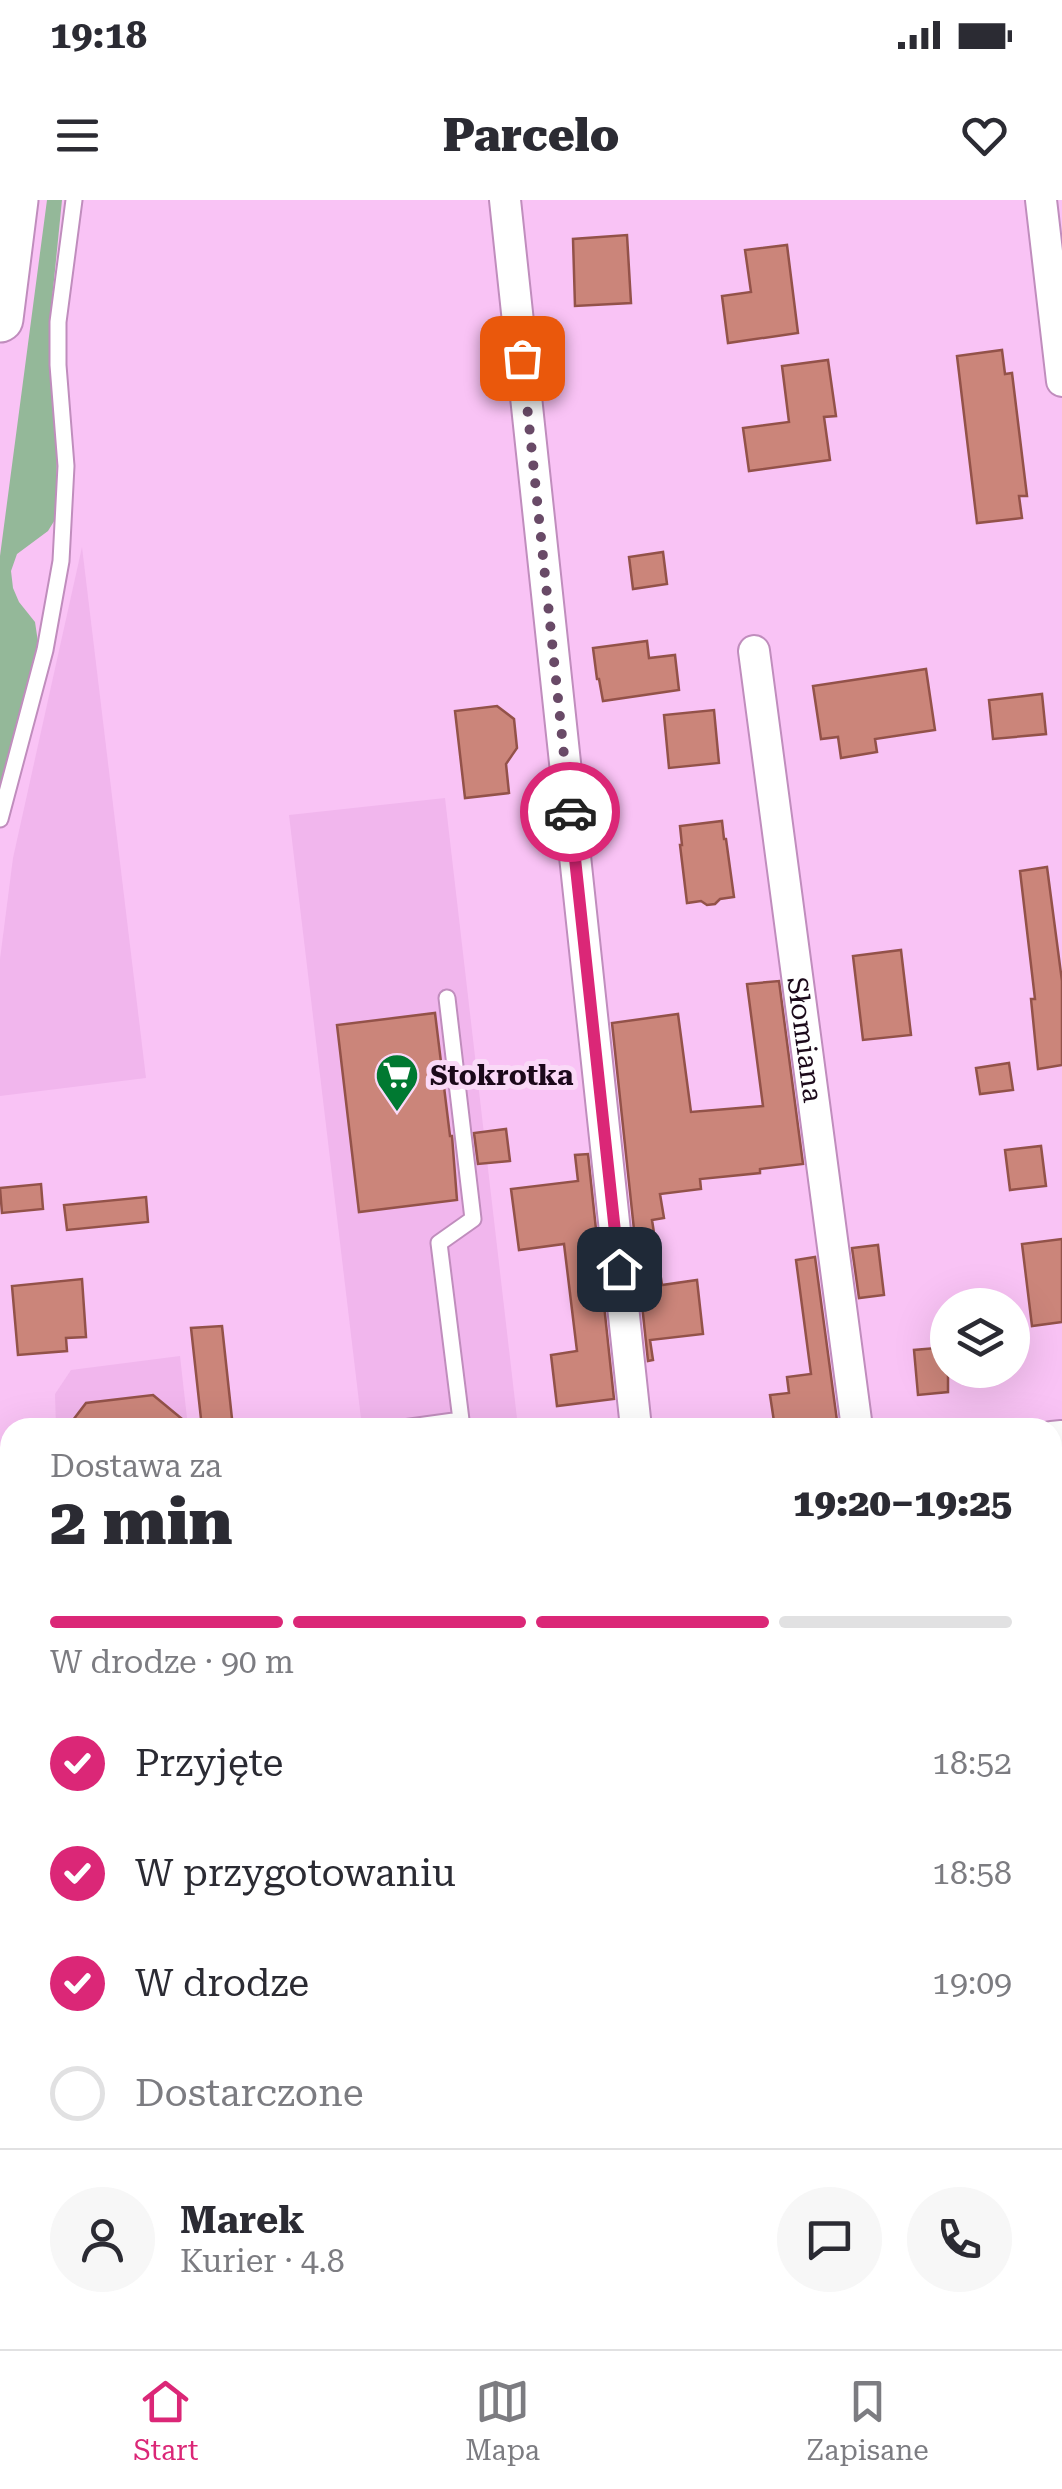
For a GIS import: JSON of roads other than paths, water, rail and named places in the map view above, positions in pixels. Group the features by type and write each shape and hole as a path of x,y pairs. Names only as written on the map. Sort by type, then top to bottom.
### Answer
{"main road":[{"path":"0,319 16,200"}],"street":[{"path":"505,200 635,1418"},
{"path":"1041,200 1062,381"},
{"name":"Słomiana","path":"754,651 856,1418"}],"lane":[{"path":"0,819 46,650 62,561 66,466 58,322 74,200"},
{"path":"448,998 474,1220 439,1243 461,1418"}],"place":[{"name":"Stokrotka","path":"397,1113"}]}
